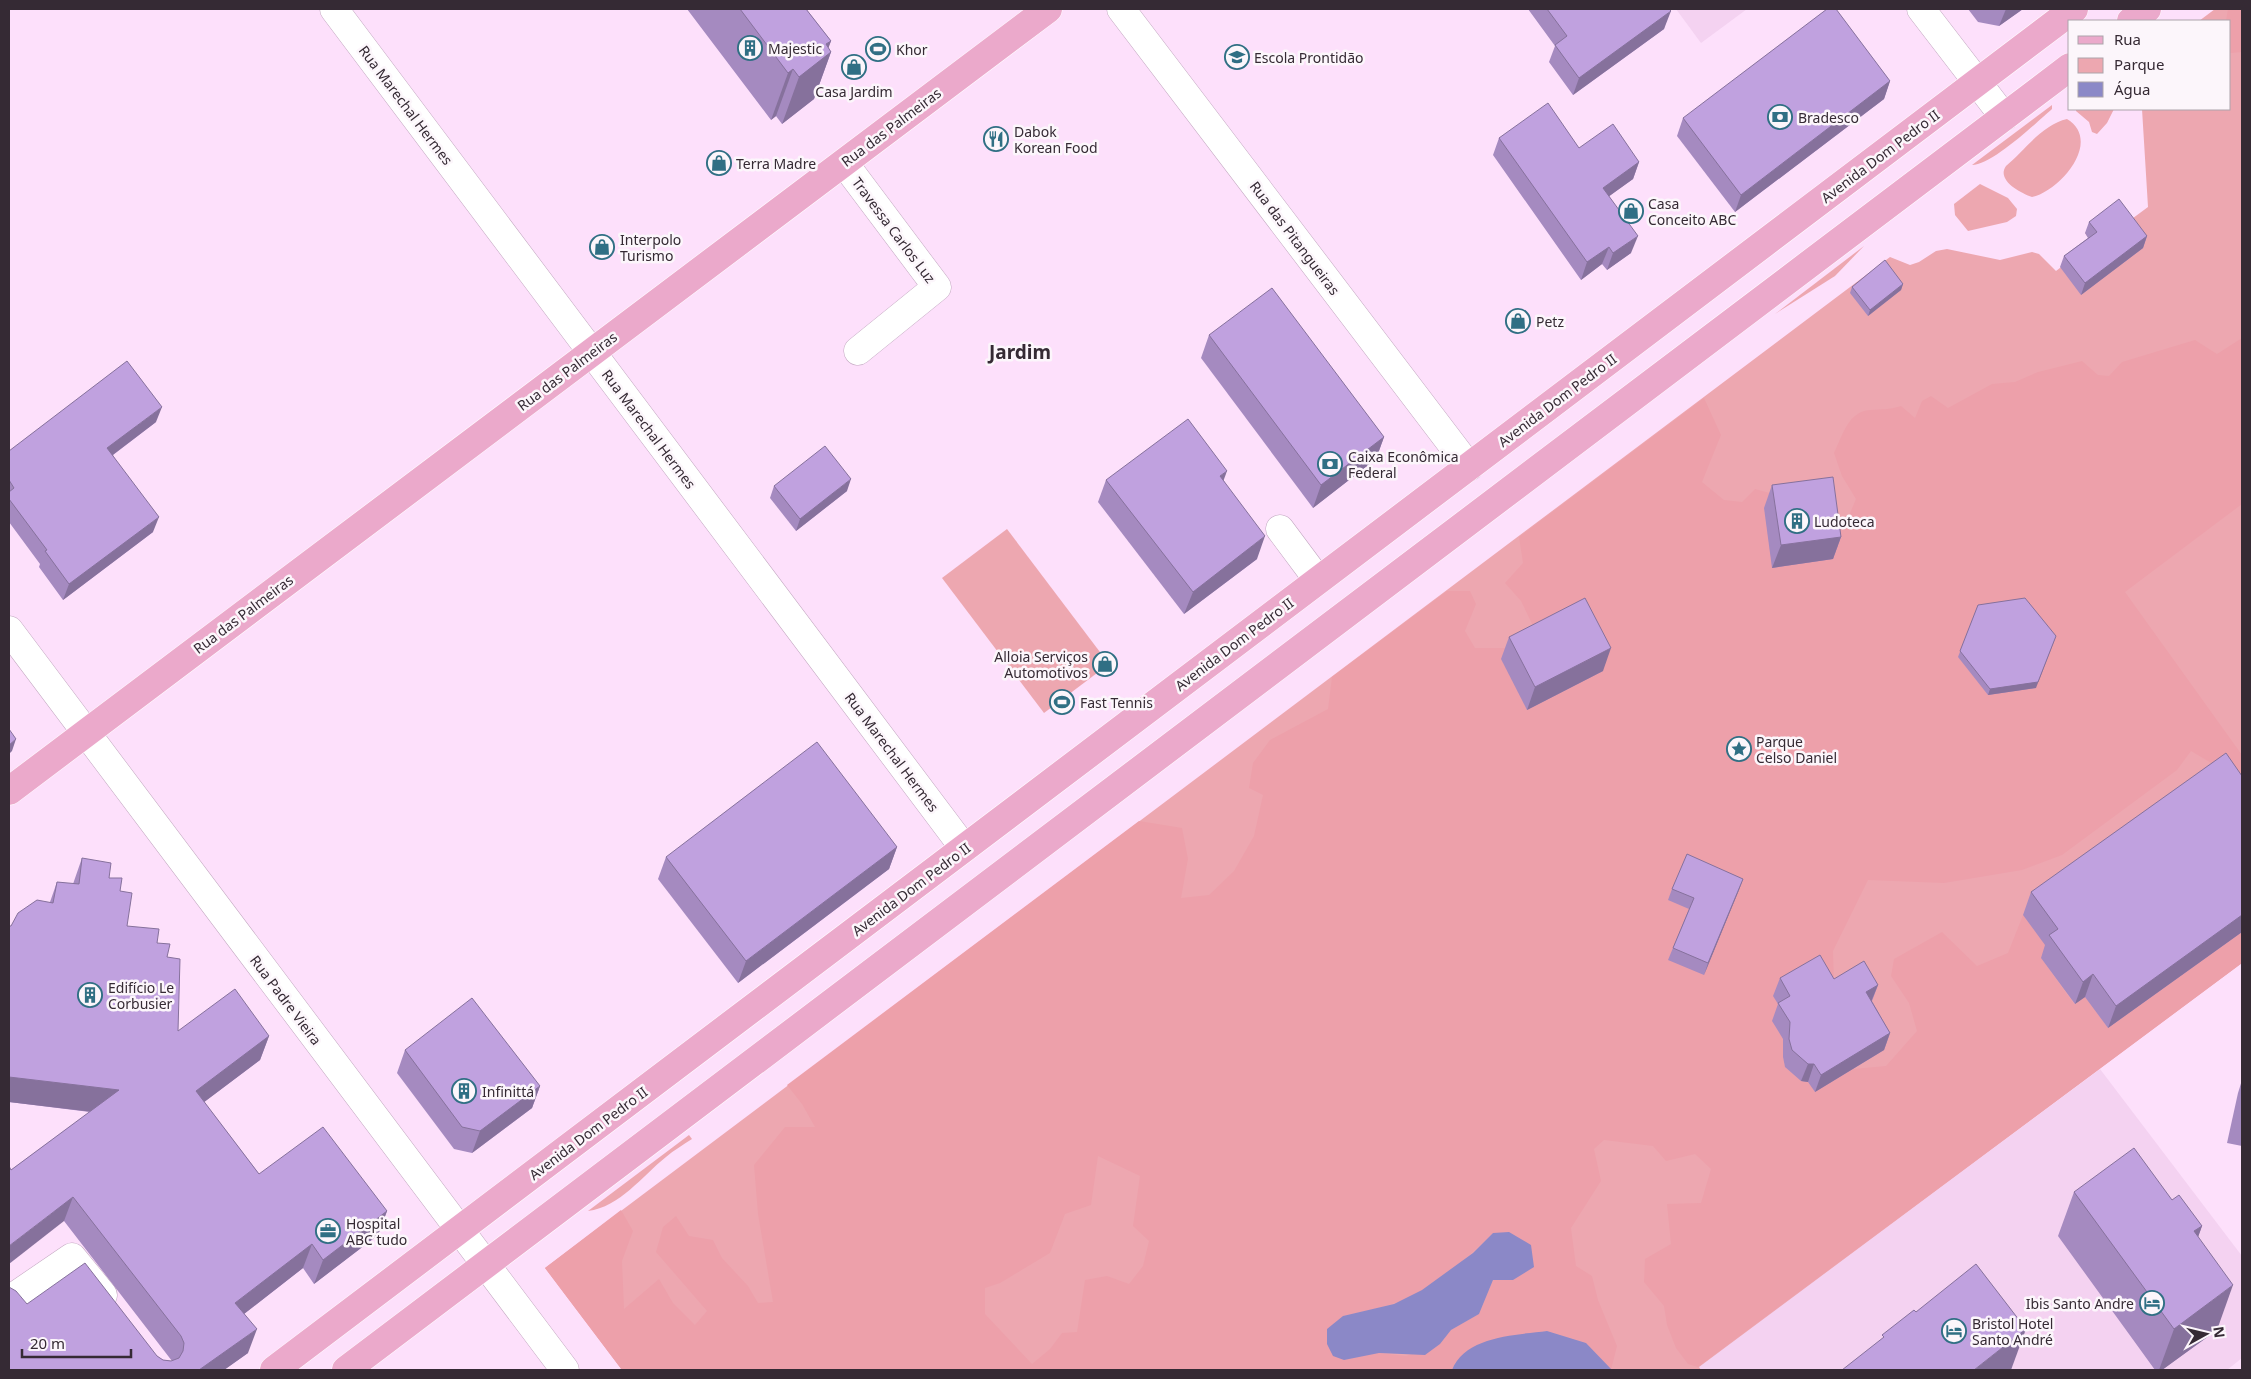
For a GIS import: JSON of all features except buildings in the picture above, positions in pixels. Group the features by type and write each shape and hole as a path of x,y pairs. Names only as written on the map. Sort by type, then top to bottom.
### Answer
{"main road":[{"name":"Rua das Palmeiras","path":"9,790 1048,9"},
{"name":"Avenida Dom Pedro II","path":"274,1370 2074,9"},
{"path":"2132,20 2148,9"},
{"path":"346,1370 1533,475 2068,69"}],"street":[{"name":"Rua Marechal Hermes","path":"334,9 964,848"},
{"name":"Rua das Pitangueiras","path":"1122,9 1469,467"},
{"path":"1921,9 2004,117"},
{"name":"Travessa Carlos Luz","path":"844,163 937,287 858,351"},
{"path":"1280,529 1318,580"},
{"name":"Rua Padre Vieira","path":"9,630 484,1265 565,1370"},
{"path":"9,1300 72,1257 118,1314"}],"shaded area":[{"path":"1676,9 1747,9 1701,43"},
{"path":"2228,9 2242,9 2242,52 2231,53 2231,20 2226,20"},
{"name":"Parque Celso Daniel","path":"2242,338 2242,504 2125,592 2242,755 2242,796 2223,770 2191,751 2177,770 2062,855 2022,870 1944,883 1868,880 1833,951 1834,983 1774,996 1784,1013 1772,1021 1783,1039 1785,1067 1801,1081 1808,1082 1815,1092 1853,1069 1886,1066 1917,1031 1909,1003 1891,976 1894,959 1942,932 1977,966 2008,953 2023,915 2050,951 2041,958 2074,1004 2085,997 2108,1028 2242,932 2242,963 1698,1367 1688,1364 1676,1348 1667,1325 1664,1306 1644,1282 1645,1259 1671,1244 1667,1204 1701,1203 1711,1169 1695,1154 1666,1161 1653,1146 1604,1140 1594,1149 1601,1181 1571,1228 1576,1266 1592,1276 1598,1300 1617,1346 1611,1370 1586,1343 1547,1331 1483,1343 1455,1363 1452,1370 622,1370 545,1268 621,1210 633,1231 622,1261 624,1309 659,1279 673,1303 695,1325 707,1311 656,1252 663,1227 676,1216 689,1236 713,1240 722,1258 748,1286 758,1303 773,1302 758,1214 754,1165 785,1127 815,1127 802,1104 787,1085 1139,821 1182,828 1188,859 1181,898 1209,895 1234,871 1254,836 1263,795 1249,788 1253,763 1270,740 1328,709 1332,677 1447,591 1470,591 1476,604 1465,631 1475,648 1507,648 1535,630 1521,601 1505,583 1523,563 1519,537 1704,398 1721,435 1702,482 1724,500 1742,502 1755,489 1777,495 1764,508 1773,568 1829,534 1848,518 1856,499 1842,476 1834,453 1851,420 1862,411 1901,406 1915,418 1922,401 1931,396 1948,408 1992,384 2015,382 2038,372 2082,361 2098,375 2109,376 2122,362 2195,340 2217,354","holes":["1098,1156 1140,1176 1133,1226 1149,1241 1143,1266 1129,1284 1107,1276 1085,1280 1077,1332 1062,1333 1050,1349 1032,1364 985,1314 985,1288 1000,1283 1050,1253 1065,1214 1091,1205","1493,1233 1513,1280 1493,1280 1479,1314 1451,1330 1440,1344 1406,1356 1379,1353 1343,1316 1392,1304 1420,1292 1459,1264"]},
{"path":"2100,1069 2242,1256 2242,1358 2227,1370 1701,1370 1698,1367"}],"green space":[{"name":"Parque Celso Daniel","path":"2215,9 2242,9 2242,963 1699,1367 1701,1370 622,1370 545,1268 1890,257 1910,265 1919,262 1936,251 1947,249 2000,260 2032,252 2039,254 2056,271 2092,243 2085,233 2114,211 2125,224 2148,207 2142,110 2231,110 2231,20 2200,20"},
{"path":"2052,105 2052,109 2002,151 1981,163 1972,165"},
{"path":"2114,110 2107,123 2097,134 2092,132 2089,122 2076,111"},
{"path":"2067,119 2077,128 2081,140 2074,164 2065,175 2043,193 2032,197 2011,185 2004,176 2006,166 2042,132 2050,126"},
{"path":"1980,184 2008,198 2017,209 2016,216 2007,222 1968,231 1955,215 1954,204"},
{"path":"1864,246 1835,276 1775,314"},
{"path":"1007,529 1109,664 1044,713 942,578"},
{"path":"689,1135 692,1139 669,1154 630,1190 610,1204 588,1211"}],"water":[{"path":"1509,1232 1531,1245 1534,1267 1513,1280 1493,1280 1479,1314 1451,1330 1440,1344 1425,1355 1379,1353 1344,1360 1333,1356 1327,1344 1327,1329 1343,1316 1394,1304 1422,1290 1473,1253 1493,1233"},
{"path":"1547,1331 1586,1343 1612,1370 1452,1370 1468,1350 1480,1344 1507,1336"}],"place":[{"name":"Majestic","path":"750,48"},
{"name":"Khor","path":"878,49"},
{"name":"Escola Prontidão","path":"1237,57"},
{"name":"Casa Jardim","path":"854,67"},
{"name":"Bradesco","path":"1780,117"},
{"name":"Dabok Korean Food","path":"996,139"},
{"name":"Terra Madre","path":"719,163"},
{"name":"Casa Conceito ABC","path":"1631,211"},
{"name":"Interpolo Turismo","path":"602,247"},
{"name":"Petz","path":"1518,321"},
{"name":"Caixa Econômica Federal","path":"1330,464"},
{"name":"Ludoteca","path":"1797,521"},
{"name":"Alloia Serviços Automotivos","path":"1105,664"},
{"name":"Fast Tennis","path":"1062,702"},
{"name":"Parque Celso Daniel","path":"1739,749"},
{"name":"Edifício Le Corbusier","path":"90,995"},
{"name":"Infinittá","path":"464,1091"},
{"name":"Hospital ABC tudo","path":"328,1231"},
{"name":"Ibis Santo Andre","path":"2152,1303"},
{"name":"Bristol Hotel Santo André","path":"1954,1331"}],"district":[{"name":"Jardim","path":"1020,352"}]}
